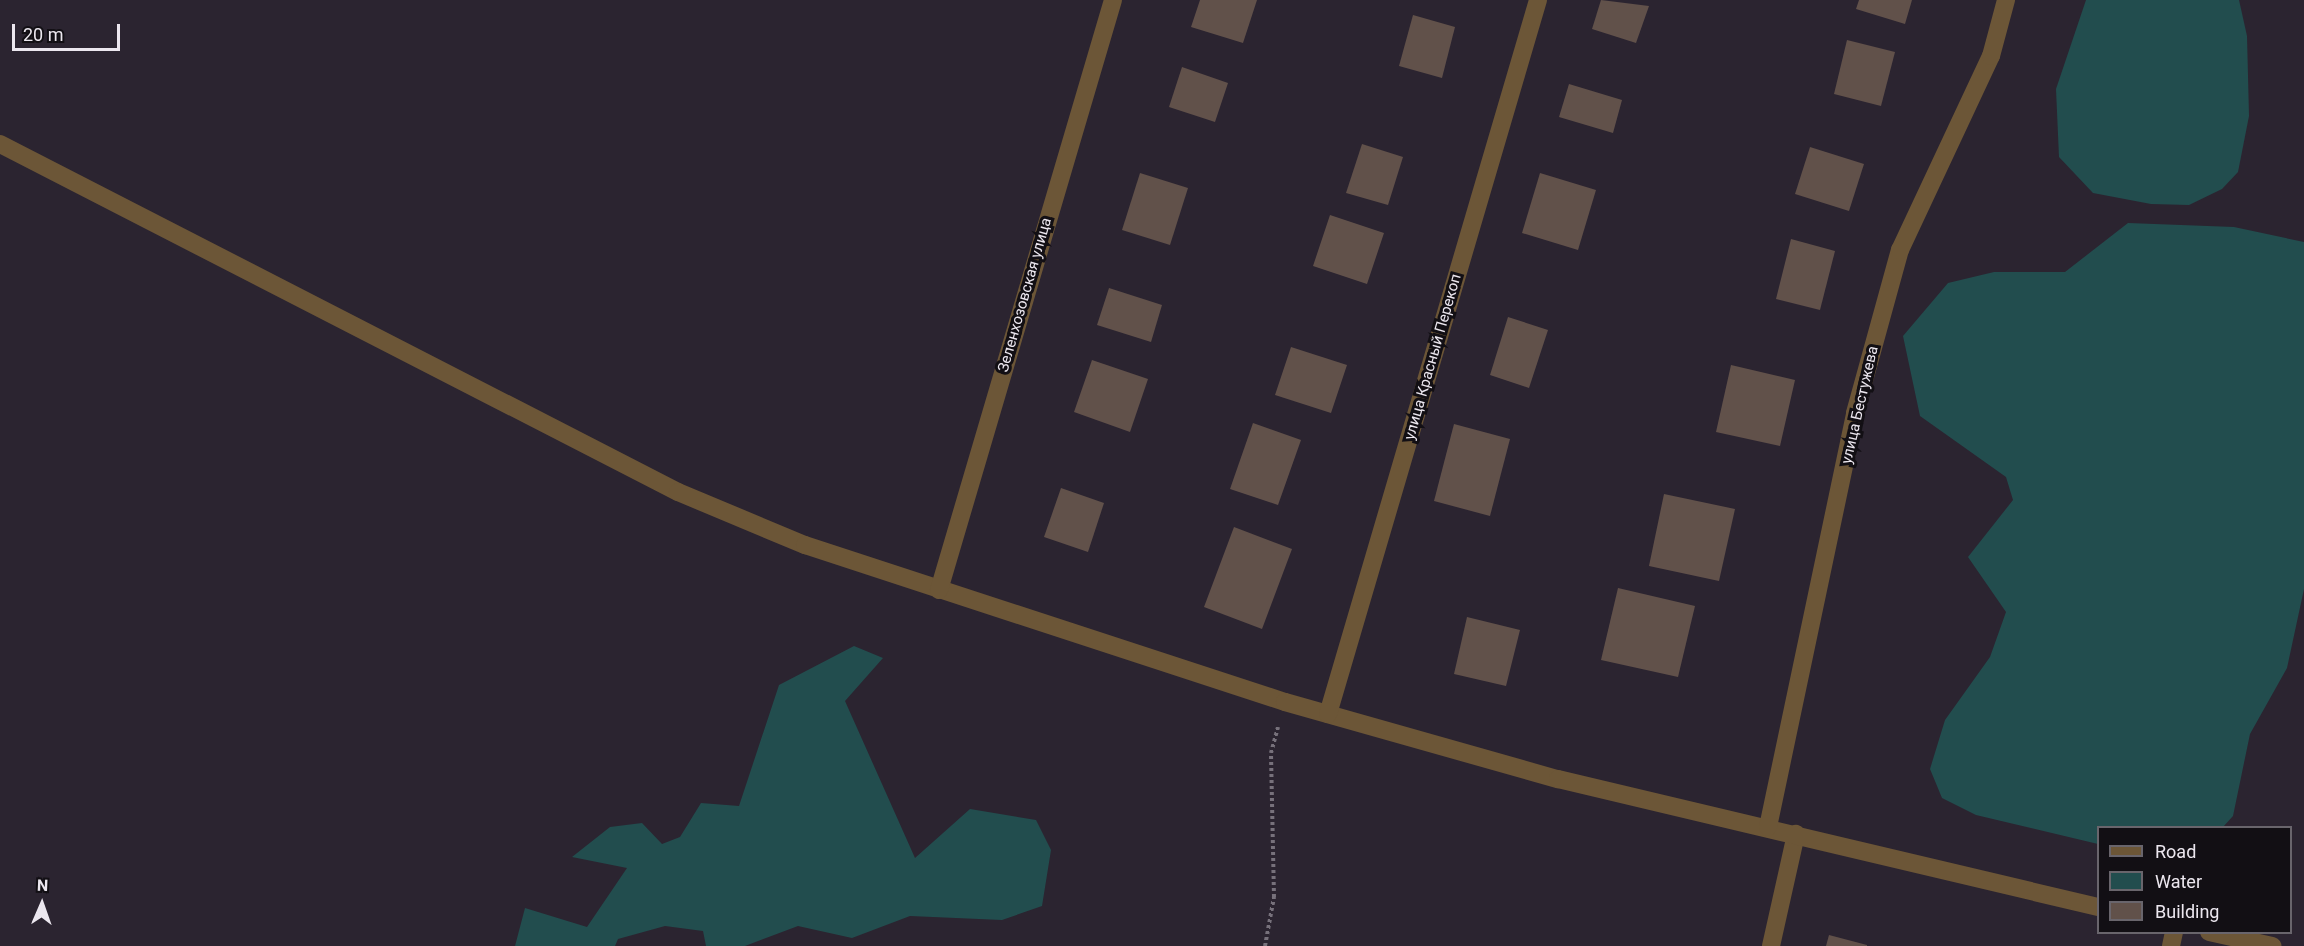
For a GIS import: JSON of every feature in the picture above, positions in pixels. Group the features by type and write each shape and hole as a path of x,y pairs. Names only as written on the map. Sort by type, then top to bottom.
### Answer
{"street":[{"name":"Зеленхозовская улица","path":"939,590 1113,0"},
{"name":"улица Красный Перекоп","path":"1328,714 1538,0"},
{"name":"улица Бестужева","path":"1768,827 1855,413 1900,250 1991,56 2006,0"},
{"path":"0,144 678,492 806,545 1285,702 1558,778 2097,907"},
{"path":"1772,946 1796,834"},
{"path":"2215,934 2272,946"}],"path":[{"path":"1265,946 1274,897 1271,753 1285,702"}],"water":[{"path":"2086,0 2239,0 2247,36 2249,116 2238,172 2222,189 2189,205 2151,204 2093,193 2059,157 2056,89"},
{"path":"2128,223 2234,227 2304,242 2304,589 2287,668 2250,734 2233,816 2224,826 2097,826 2097,844 1976,815 1942,798 1930,769 1945,720 1990,657 2006,612 1968,557 2013,500 2006,477 1920,416 1903,336 1948,283 1994,272 2065,272"},
{"path":"854,646 883,658 845,701 915,858 970,809 1036,820 1051,850 1042,906 1002,920 910,916 852,938 798,926 745,946 706,946 703,931 665,926 618,939 615,946 515,946 525,908 587,927 627,868 572,857 610,827 642,823 662,844 680,837 701,803 739,806 779,685"}],"building":[{"path":"1200,0 1257,0 1243,43 1191,27"},
{"path":"1601,0 1649,6 1636,43 1592,29"},
{"path":"1859,0 1912,0 1905,24 1856,9"},
{"path":"1413,15 1455,27 1442,78 1399,66"},
{"path":"1847,40 1895,52 1881,106 1834,94"},
{"path":"1182,67 1228,83 1215,122 1169,107"},
{"path":"1569,84 1622,100 1613,133 1559,117"},
{"path":"1362,144 1403,157 1388,205 1346,193"},
{"path":"1810,147 1864,164 1849,211 1795,194"},
{"path":"1140,173 1188,188 1170,245 1122,230"},
{"path":"1540,173 1596,190 1578,250 1522,233"},
{"path":"1330,215 1384,233 1367,284 1313,266"},
{"path":"1791,239 1835,251 1820,310 1776,299"},
{"path":"1109,288 1162,305 1151,342 1097,325"},
{"path":"1508,317 1548,330 1529,388 1490,375"},
{"path":"1291,347 1347,365 1331,413 1275,395"},
{"path":"1092,360 1148,379 1130,432 1074,412"},
{"path":"1731,365 1795,380 1780,446 1716,432"},
{"path":"1253,423 1301,440 1278,505 1230,489"},
{"path":"1454,424 1510,439 1490,516 1434,501"},
{"path":"1061,488 1104,503 1088,552 1044,537"},
{"path":"1664,494 1735,509 1719,581 1649,566"},
{"path":"1234,527 1292,549 1262,629 1204,607"},
{"path":"1618,588 1695,606 1678,677 1601,660"},
{"path":"1467,617 1520,630 1506,686 1454,674"},
{"path":"1829,935 1867,945 1867,946 1826,946"}]}
